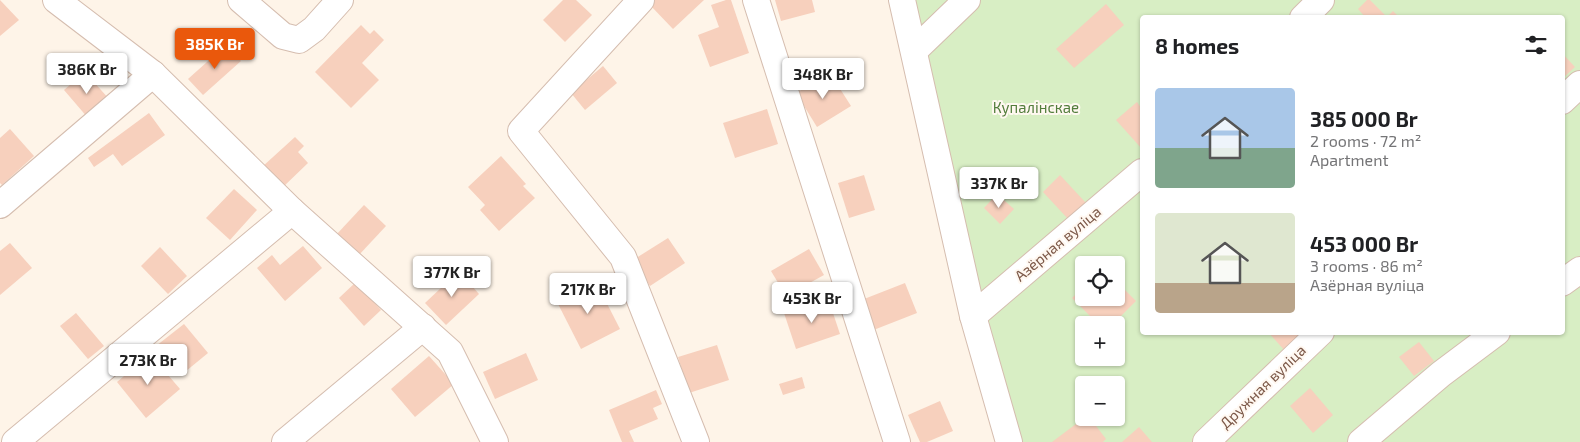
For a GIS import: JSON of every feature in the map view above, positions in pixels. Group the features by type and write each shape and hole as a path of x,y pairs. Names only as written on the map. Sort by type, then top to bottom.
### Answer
{"street":[{"path":"56,0 153,74 292,211 450,352 495,442"},
{"path":"241,0 283,36 299,40 314,29 340,0"},
{"path":"641,0 522,131 623,257 696,442"},
{"path":"756,0 897,442"},
{"path":"902,0 915,50 973,316 1009,442"},
{"path":"915,50 967,0"},
{"path":"1306,15 1321,0"},
{"path":"0,205 153,74"},
{"path":"1565,98 1580,84"},
{"name":"Азёрная вуліца","path":"973,316 1140,174"},
{"path":"15,442 292,211"},
{"path":"1565,281 1580,270"},
{"path":"285,442 423,327"},
{"name":"Дружная вуліца","path":"1206,442 1318,335"},
{"path":"1361,442 1441,374 1493,335"}],"green space":[{"name":"Купалінскае","path":"902,0 1580,0 1580,442 1009,442"}],"building":[{"path":"0,0 19,20 0,36"},
{"path":"563,0 576,0 592,15 565,42 543,20"},
{"path":"655,0 704,0 673,29 650,5"},
{"path":"731,0 749,53 710,67 698,35 719,27 711,5"},
{"path":"775,0 812,0 815,12 781,21"},
{"path":"1367,0 1370,0 1385,15 1363,15 1358,9"},
{"path":"1106,4 1124,25 1074,68 1056,49"},
{"path":"1393,11 1397,15 1389,15"},
{"path":"361,25 370,34 374,30 384,40 362,63 379,80 351,108 315,72"},
{"path":"226,45 241,61 203,95 188,79"},
{"path":"1565,56 1575,67 1565,76"},
{"path":"603,66 617,83 585,110 571,93"},
{"path":"85,72 109,99 88,118 64,90"},
{"path":"830,73 851,106 817,127 796,93"},
{"path":"1137,102 1140,106 1140,147 1116,120"},
{"path":"767,109 778,144 735,158 723,123"},
{"path":"149,113 165,135 122,166 113,154 94,167 88,158"},
{"path":"10,129 34,156 2,185 0,183 0,138"},
{"path":"295,137 304,146 298,152 308,163 282,188 262,167"},
{"path":"501,156 526,184 523,186 535,198 499,231 480,210 485,205 468,187"},
{"path":"864,175 875,210 849,218 838,183"},
{"path":"1060,175 1086,203 1069,220 1043,192"},
{"path":"234,189 257,210 230,240 206,218"},
{"path":"997,194 1014,209 1000,224 984,208"},
{"path":"364,205 386,226 358,256 336,235"},
{"path":"668,238 685,263 650,286 633,260"},
{"path":"10,243 32,268 0,295 0,251"},
{"path":"303,246 322,268 285,301 257,268 272,255 280,265"},
{"path":"160,247 187,276 168,294 141,266"},
{"path":"809,249 824,275 786,296 771,271"},
{"path":"459,271 479,294 446,325 425,303"},
{"path":"356,282 381,310 364,326 339,298"},
{"path":"596,282 620,329 581,349 557,302"},
{"path":"905,283 917,313 871,331 859,301"},
{"path":"1125,290 1136,301 1121,316 1090,316 1080,306 1125,306"},
{"path":"828,298 840,334 796,349 784,313"},
{"path":"76,313 104,346 88,359 60,326"},
{"path":"184,324 208,353 180,376 156,346"},
{"path":"1271,335 1303,335 1286,352"},
{"path":"1419,342 1434,361 1414,376 1399,357"},
{"path":"717,345 729,380 689,393 678,357"},
{"path":"526,353 538,380 495,399 483,372"},
{"path":"150,354 180,389 146,418 117,382"},
{"path":"429,356 454,384 415,417 391,389"},
{"path":"802,377 805,388 783,395 779,384"},
{"path":"1310,388 1333,415 1313,433 1290,406"},
{"path":"656,390 662,404 653,408 658,419 629,431 634,442 622,442 609,410"},
{"path":"940,401 953,431 927,442 920,442 908,415"},
{"path":"1075,425 1096,426 1106,439 1103,442 1052,442"},
{"path":"1139,427 1152,442 1122,442"}]}
